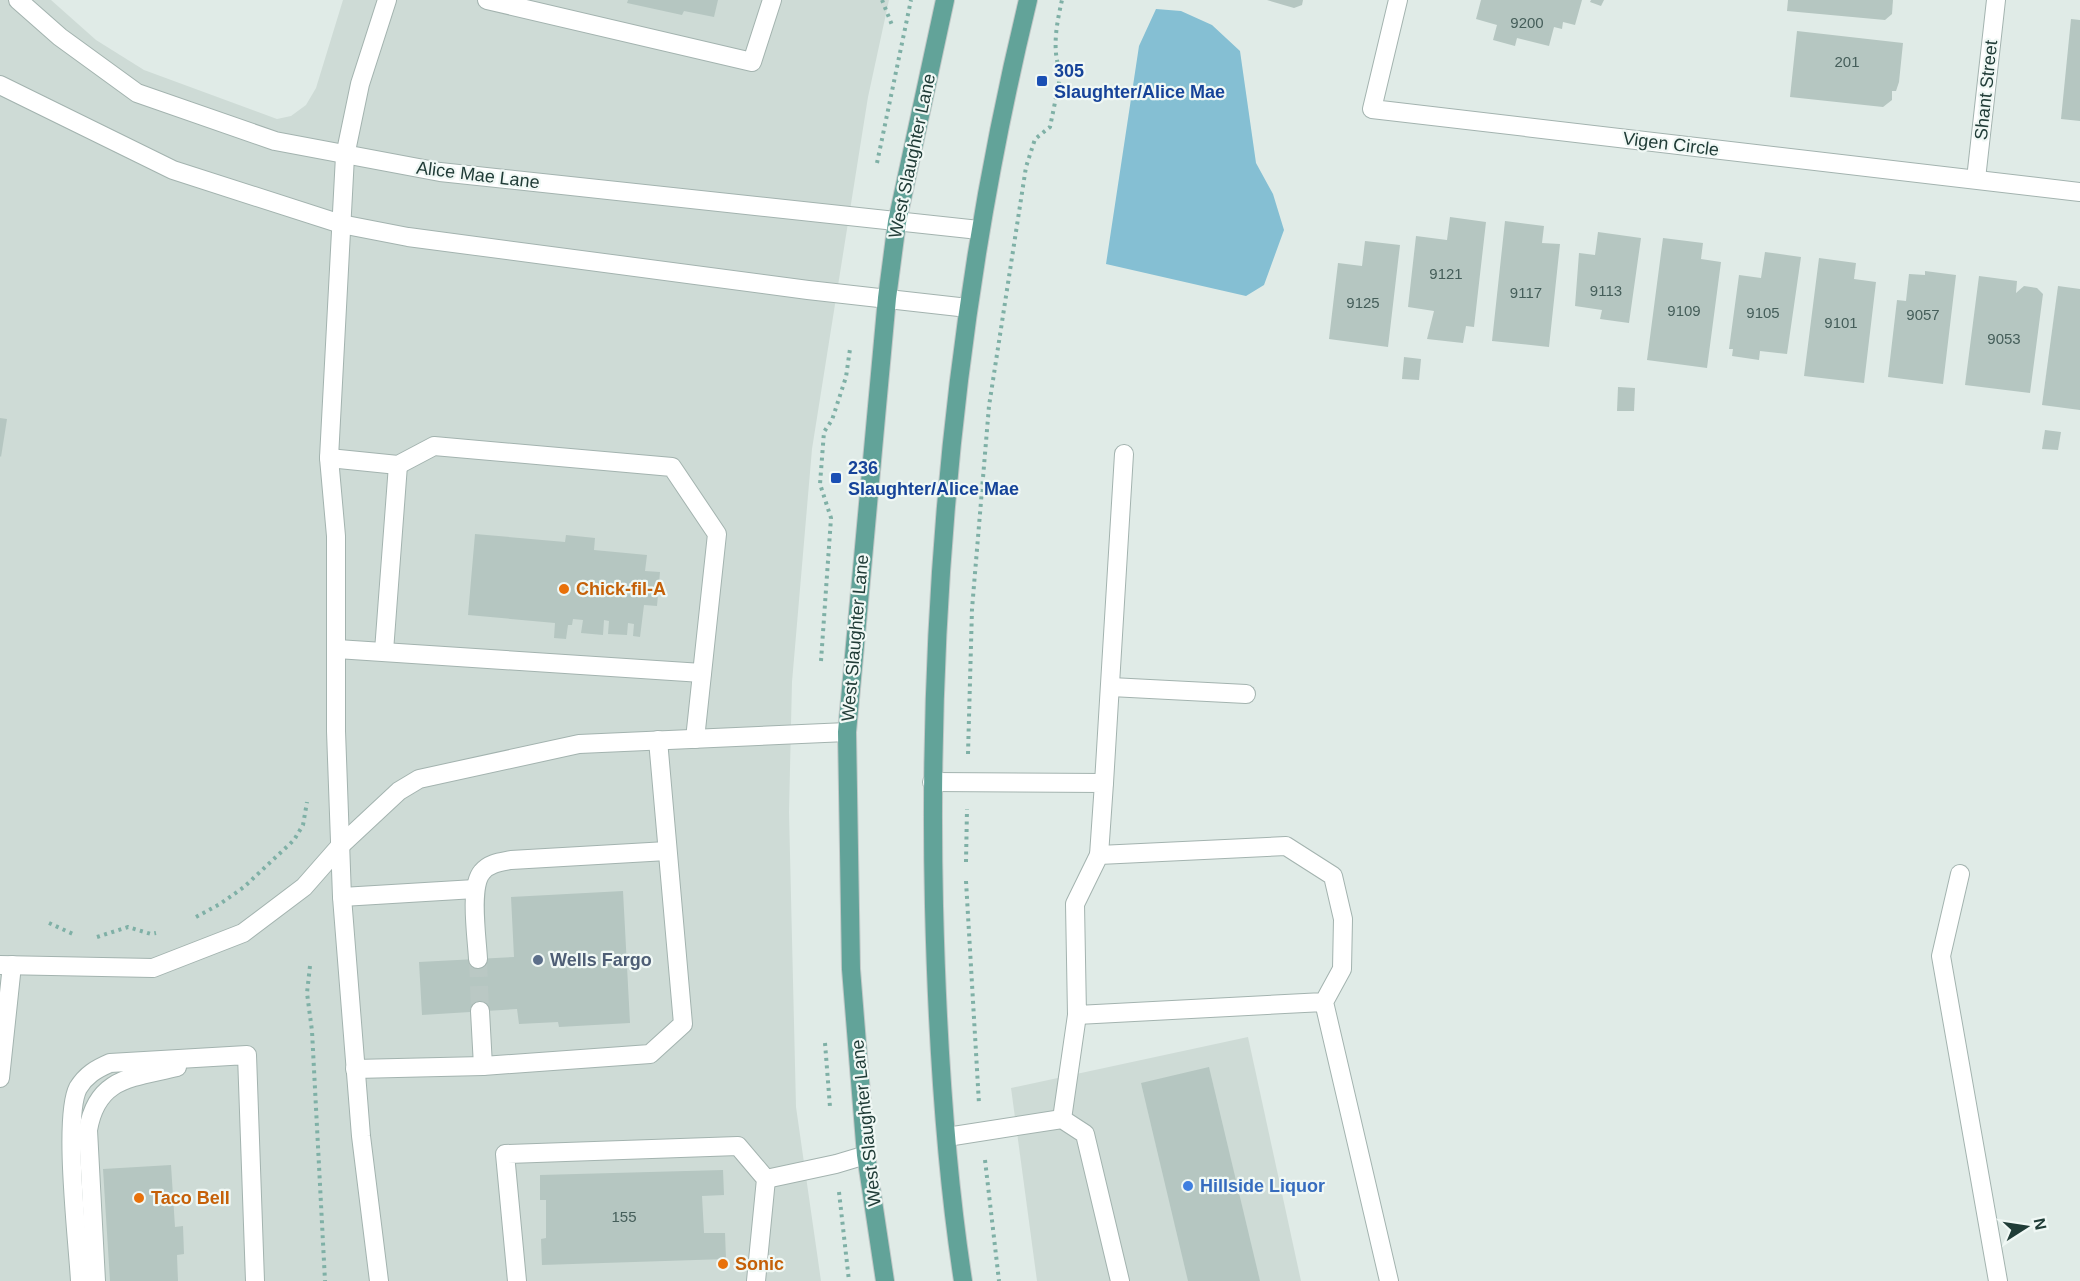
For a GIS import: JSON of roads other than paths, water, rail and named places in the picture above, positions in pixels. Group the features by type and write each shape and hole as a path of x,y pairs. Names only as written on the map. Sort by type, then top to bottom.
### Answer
{"main road":[{"name":"West Slaughter Lane","path":"885,1281 866,1155 851,969 847,732 887,298 897,222 945,0"},
{"path":"963,1281 947,1137 937,1003 932,782 940,598 949,475 979,230 1006,88 1028,0"}],"street":[{"name":"Alice Mae Lane","path":"18,0 60,37 136,93 275,141 345,156 440,172 979,230"},
{"path":"379,1281 355,1069 342,897 336,731 336,536 329,458 345,156 360,84 387,0"},
{"path":"487,0 752,62 772,0"},
{"name":"Vigen Circle","path":"1398,0 1372,109 2080,192"},
{"name":"Shant Street","path":"1976,180 1996,0"},
{"path":"0,85 174,170 341,224 420,238 807,290 968,308"},
{"path":"329,458 398,465 434,446 672,467 717,534 695,739"},
{"path":"1062,1119 1077,1015 1075,904 1099,855 1124,454"},
{"path":"384,651 398,465"},
{"path":"337,649 702,673"},
{"path":"1111,687 1246,694"},
{"path":"0,1078 6,965 153,968 243,933 304,887 340,846 399,791 419,780 579,744 847,732"},
{"path":"355,1069 483,1066 650,1054 683,1024 658,740"},
{"path":"932,782 1104,783"},
{"path":"1099,855 1286,846 1334,876 1343,919 1342,969 1324,1002 1389,1281"},
{"path":"478,959 475,889 480,873 490,864 511,860 667,851"},
{"path":"1960,874 1941,956 1998,1281"},
{"path":"342,897 475,889"},
{"path":"1077,1015 1324,1002"},
{"path":"480,1011 483,1066"},
{"path":"80,1281 71,1122 78,1089 92,1071 110,1063 247,1055 255,1281"},
{"path":"96,1281 88,1130 92,1109 102,1093 121,1080 225,1056"},
{"path":"947,1137 1062,1119 1085,1134 1120,1281"},
{"path":"518,1281 506,1154 738,1146 766,1179 756,1281"},
{"path":"766,1179 866,1155"}],"water":[{"path":"1156,9 1181,11 1212,25 1240,51 1256,163 1273,194 1284,230 1264,285 1246,296 1106,264 1139,46"}],"tunnel":[{"path":"478,959 480,1011"}],"place":[{"name":"305 Slaughter/Alice Mae","path":"1042,81"},
{"name":"236 Slaughter/Alice Mae","path":"836,478"},
{"name":"Chick-fil-A","path":"564,589"},
{"name":"Wells Fargo","path":"538,960"},
{"name":"Hillside Liquor","path":"1188,1186"},
{"name":"Taco Bell","path":"139,1198"},
{"name":"Sonic","path":"723,1264"}]}
